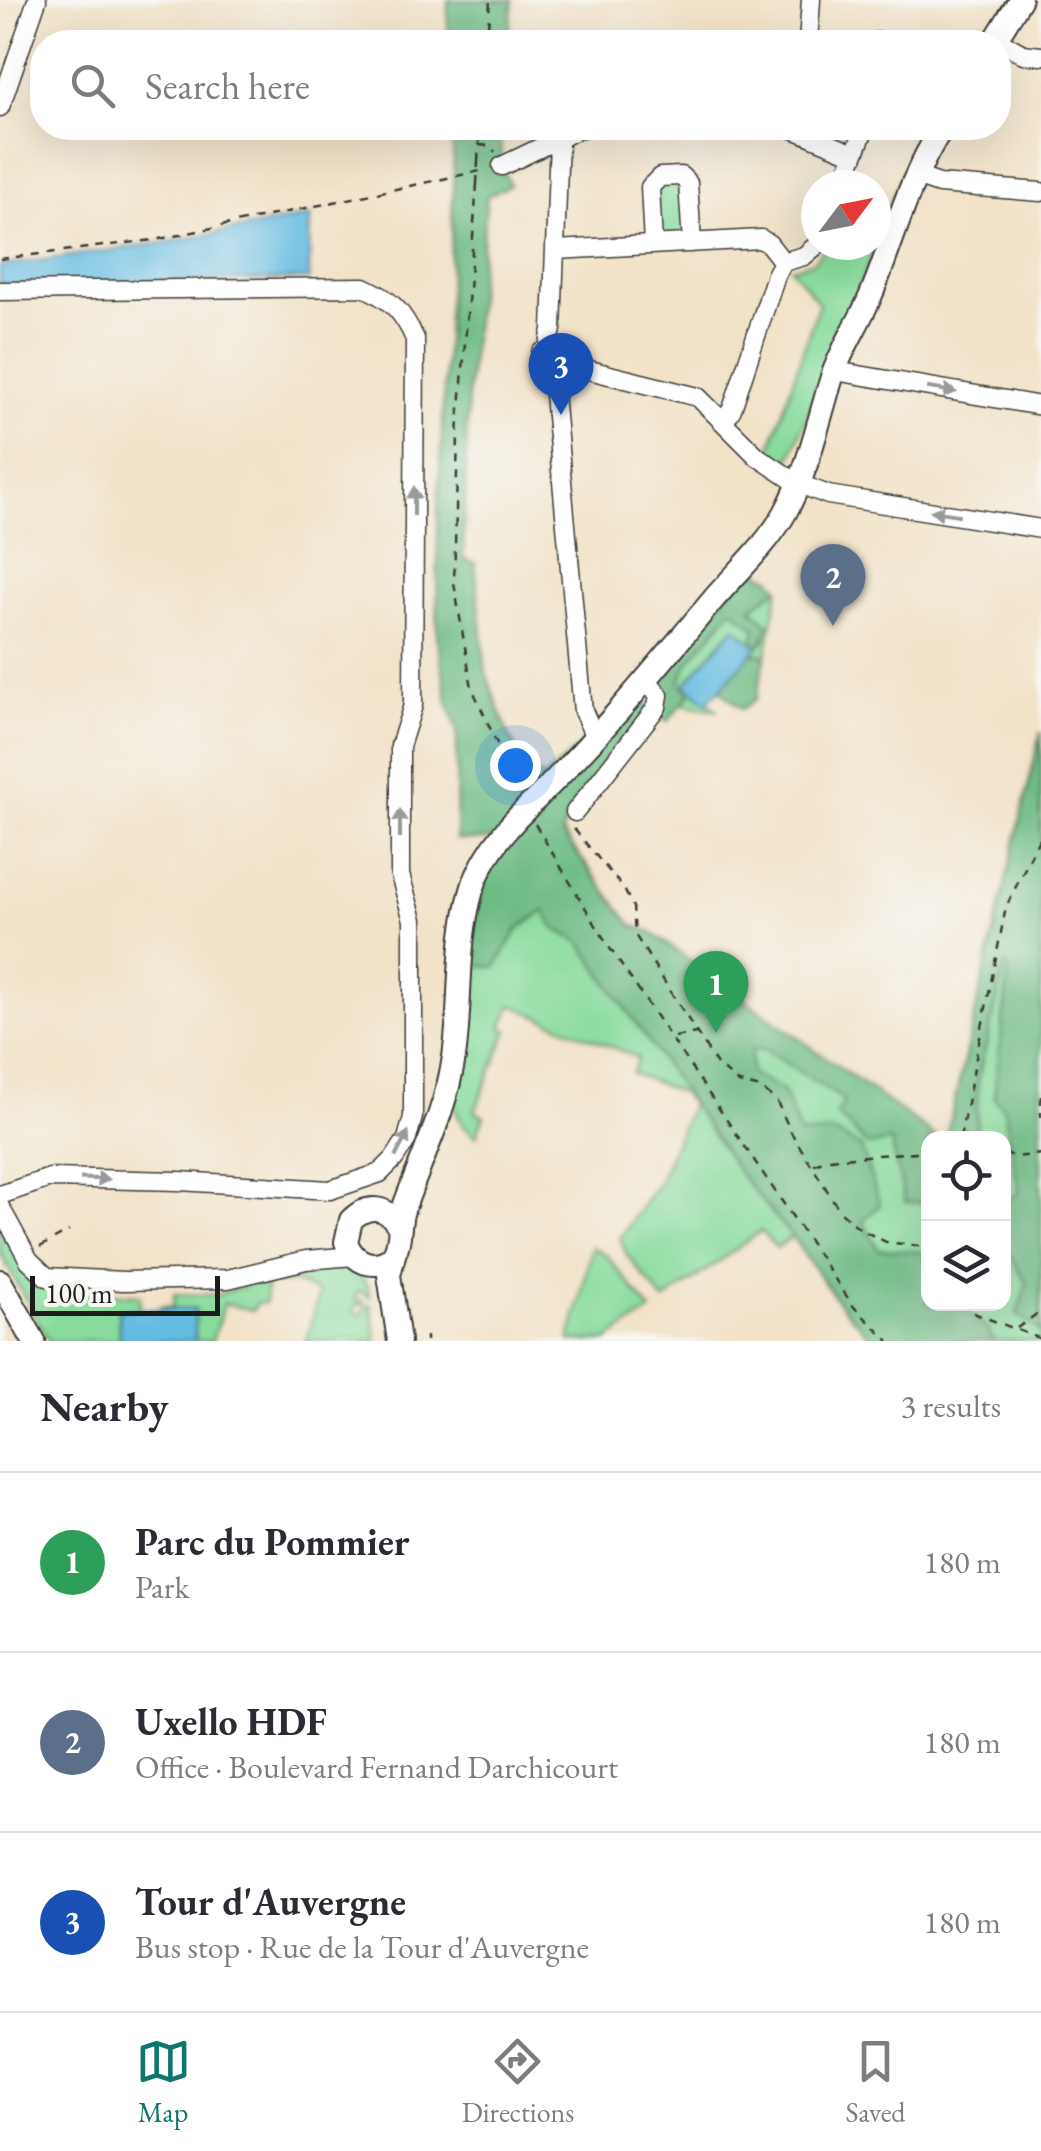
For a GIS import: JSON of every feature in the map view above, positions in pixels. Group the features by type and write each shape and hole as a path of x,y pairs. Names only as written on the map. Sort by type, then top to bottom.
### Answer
{"main road":[{"path":"1001,30 1020,0"},
{"path":"392,1341 389,1276 413,1182 446,1094 454,1057 463,940 472,890 497,840 596,737 785,513 840,373 858,345 867,304 888,252 907,224 937,140"},
{"path":"921,179 945,140"},
{"path":"392,1341 370,1272 346,1242 346,1232 356,1214 378,1208 413,1182"},
{"path":"378,1208 395,1218 400,1227"},
{"path":"357,1258 382,1262 394,1254"},
{"path":"0,1282 34,1341"}],"street":[{"path":"0,107 37,0"},
{"path":"809,30 811,0"},
{"path":"1011,48 1041,56"},
{"path":"502,166 559,140 554,394 582,712 596,737"},
{"path":"820,140 854,154"},
{"path":"848,170 860,140"},
{"path":"653,245 650,184 657,178 670,177 683,177 688,183 692,243"},
{"path":"921,179 1041,192"},
{"path":"556,250 763,240 784,262"},
{"path":"724,422 732,409 776,275 784,262 801,256"},
{"path":"0,291 364,288 387,298 404,314 416,339 412,704 400,746 400,874 414,920 413,1117 406,1140 380,1173 330,1190 50,1178 0,1194"},
{"path":"555,362 693,394 751,451 797,483 828,495 1041,529"},
{"path":"840,373 1041,406"},
{"path":"574,822 657,707 659,695 646,680"},
{"path":"0,1206 26,1255 48,1277 123,1281 228,1278 306,1260 357,1258"},
{"path":"306,1260 346,1232"}],"path":[{"path":"488,30 490,0"},
{"path":"479,140 458,435 454,582 472,688 526,807 609,947 854,1307 889,1341"},
{"path":"0,258 160,239 502,166 488,146 478,145"},
{"path":"574,822 624,889 632,907 635,935 718,1065 740,1083 761,1088 777,1102 792,1134 840,1211 860,1229 886,1242 921,1247"},
{"path":"961,1131 1006,907 1041,835"},
{"path":"673,1038 698,1033"},
{"path":"1041,1096 1041,1117"},
{"path":"813,1165 830,1158 921,1152"},
{"path":"1011,1155 1041,1154"},
{"path":"26,1255 69,1231"},
{"path":"971,1311 1041,1339"},
{"path":"1016,1329 1041,1311"}],"green space":[{"path":"448,0 513,0 509,30 448,30"},
{"path":"452,140 501,140 502,166 510,185 487,196 468,392 463,559 475,563 486,673 510,739 542,779 638,697 651,707 588,784 562,834 632,925 649,931 928,1131 921,1131 921,1203 905,1202 891,1141 868,1146 837,1115 844,1100 765,1050 751,1050 751,1074 783,1091 801,1135 833,1132 861,1147 880,1205 863,1220 878,1249 921,1252 921,1311 965,1311 987,1328 994,1341 874,1341 838,1302 792,1237 741,1176 580,942 554,928 545,911 518,929 496,967 461,963 496,840 456,840 457,730 437,637"},
{"path":"917,140 926,140 891,214 891,200"},
{"path":"681,181 688,239 657,240 656,183"},
{"path":"870,260 789,461 782,463 768,455 819,303 791,268 813,262"},
{"path":"750,568 771,578 779,588 751,608 770,625 758,647 753,642 756,628 732,609 688,663 680,682 690,694 668,721 657,717 655,678"},
{"path":"779,588 766,655 753,653 766,638 750,608"},
{"path":"732,609 756,628 753,642 734,627 685,684 718,711 682,704 690,694 680,682 688,663"},
{"path":"753,653 766,655 756,699 742,709 719,689"},
{"path":"1041,732 1041,1341 874,1341 838,1302 792,1237 776,1248 761,1231 664,1301 627,1255 620,1238 659,1181 691,1105 683,1094 632,1073 638,1058 512,1005 502,1027 508,1030 475,1111 484,1116 476,1136 456,1112 454,1093 471,965 562,833 632,925 649,931 928,1131 921,1131 921,1311 1011,1311 1011,1131 948,1131"},
{"path":"1041,732 1041,1333 1017,1314 1027,1283 1011,1257 1011,1198 1019,1192 1011,1131 1004,1109 994,1097 1009,969 1005,967 978,1078 976,1131 948,1131"},
{"path":"0,1222 22,1265 40,1282 83,1291 140,1295 140,1309 118,1309 119,1341 49,1341 0,1253"},
{"path":"592,1247 606,1255 651,1311 606,1341 570,1341"},
{"path":"327,1266 349,1269 365,1282 370,1297 359,1291 355,1298 364,1302 357,1303 353,1311 361,1315 371,1305 377,1341 306,1341 319,1293 295,1282 278,1284 279,1277"},
{"path":"267,1279 265,1303 256,1303 253,1310 224,1304 212,1341 195,1341 195,1309 160,1309 174,1306 174,1294 216,1295"}],"water":[{"path":"310,216 309,279 0,286 0,266 168,242"},
{"path":"735,627 758,647 707,703 685,684"},
{"path":"118,1309 195,1309 195,1341 119,1341"}],"place":[{"name":"Tour d'Auvergne","path":"561,415"},
{"name":"Uxello HDF","path":"833,626"},
{"name":"Parc du Pommier","path":"716,1033"}]}
